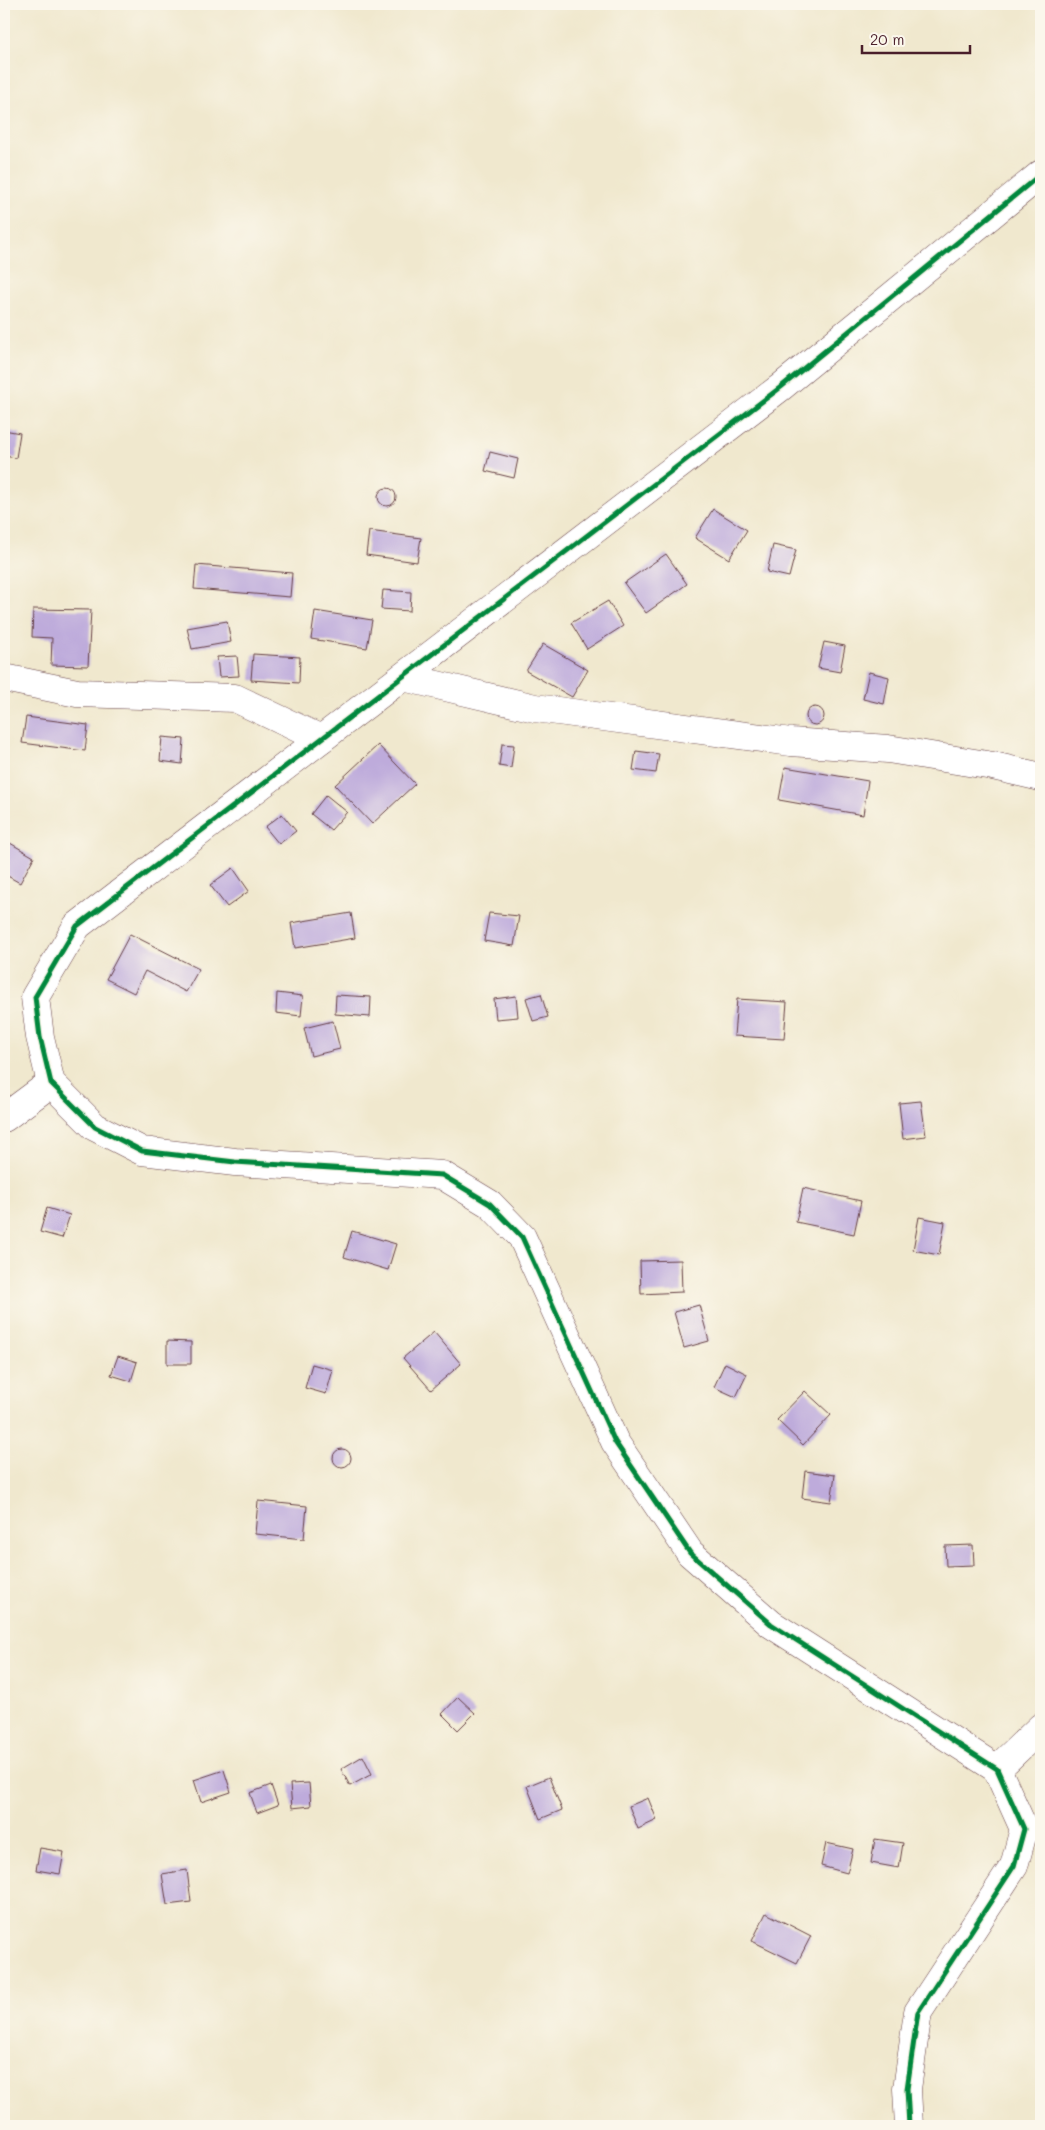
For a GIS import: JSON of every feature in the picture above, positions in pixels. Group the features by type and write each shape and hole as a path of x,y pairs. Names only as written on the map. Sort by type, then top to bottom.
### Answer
{"street":[{"path":"909,2126 907,2089 918,2012 1014,1866 1024,1829 997,1769 771,1624 690,1553 615,1442 522,1237 490,1204 442,1176 235,1162 142,1151 95,1127 50,1083 40,1037 35,997 78,926 781,387 1041,174"},
{"path":"402,677 535,708 791,742 888,749 992,766 1041,777"},
{"path":"4,678 77,693 235,698 321,739"},
{"path":"4,1118 50,1083"},
{"path":"997,1769 1041,1727"}],"building":[{"path":"4,430 20,433 16,458 4,456"},
{"path":"490,452 518,459 514,478 485,471"},
{"path":"387,488 393,491 396,497 393,503 387,506 381,503 378,497 381,491"},
{"path":"713,509 747,530 729,559 695,538"},
{"path":"369,531 421,538 417,562 366,555"},
{"path":"773,545 796,550 789,577 767,572"},
{"path":"666,554 687,584 646,613 624,583"},
{"path":"196,565 292,573 290,597 194,589"},
{"path":"383,590 411,592 410,611 381,609"},
{"path":"608,601 623,626 587,649 571,623"},
{"path":"33,609 91,610 88,666 51,665 52,638 32,637"},
{"path":"315,611 372,620 367,648 311,639"},
{"path":"227,621 231,642 192,649 187,628"},
{"path":"824,642 845,646 840,672 818,668"},
{"path":"543,644 588,670 572,697 526,671"},
{"path":"253,654 300,657 299,683 251,680"},
{"path":"237,656 239,676 219,677 217,657"},
{"path":"869,672 889,677 884,704 863,699"},
{"path":"815,707 823,712 824,716 819,724 815,725 807,720 806,716 811,708"},
{"path":"26,717 88,725 85,751 22,743"},
{"path":"162,737 184,739 182,764 160,761"},
{"path":"502,744 514,745 511,768 499,766"},
{"path":"378,745 415,784 372,824 335,785"},
{"path":"636,751 659,754 656,773 633,770"},
{"path":"785,767 868,781 863,815 779,800"},
{"path":"326,795 347,812 331,830 311,814"},
{"path":"282,814 296,831 279,844 265,827"},
{"path":"10,843 34,857 20,883 4,874 4,854"},
{"path":"233,868 249,891 227,907 210,885"},
{"path":"351,913 355,938 295,948 291,923"},
{"path":"489,913 519,916 514,946 484,941"},
{"path":"130,934 199,969 186,992 145,971 134,993 106,979"},
{"path":"277,993 303,996 301,1016 276,1013"},
{"path":"541,994 548,1017 533,1021 526,998"},
{"path":"336,995 371,997 370,1017 335,1014"},
{"path":"516,996 518,1017 496,1019 494,999"},
{"path":"737,999 787,1002 784,1039 734,1036"},
{"path":"333,1021 340,1049 311,1056 304,1028"},
{"path":"921,1101 926,1136 903,1139 899,1103"},
{"path":"803,1188 861,1201 854,1234 796,1222"},
{"path":"47,1208 70,1215 62,1238 40,1232"},
{"path":"919,1217 945,1222 939,1255 913,1250"},
{"path":"352,1231 396,1244 388,1270 344,1257"},
{"path":"681,1260 682,1292 641,1294 640,1261"},
{"path":"699,1305 709,1341 684,1348 674,1312"},
{"path":"434,1332 461,1364 431,1390 403,1358"},
{"path":"167,1341 191,1342 191,1364 167,1364"},
{"path":"118,1356 137,1362 131,1381 111,1375"},
{"path":"725,1363 747,1374 736,1397 714,1387"},
{"path":"312,1364 333,1370 326,1394 305,1388"},
{"path":"805,1391 831,1415 803,1445 777,1420"},
{"path":"342,1449 348,1452 351,1458 348,1464 342,1467 336,1464 333,1458 336,1452"},
{"path":"805,1471 835,1475 831,1502 802,1498"},
{"path":"258,1501 307,1506 304,1539 255,1534"},
{"path":"973,1545 974,1565 946,1566 945,1546"},
{"path":"458,1697 475,1713 458,1730 442,1714"},
{"path":"363,1756 372,1774 350,1786 341,1769"},
{"path":"224,1770 231,1792 201,1802 194,1780"},
{"path":"549,1777 562,1810 540,1819 527,1786"},
{"path":"309,1783 311,1806 292,1808 290,1784"},
{"path":"271,1785 278,1805 257,1813 250,1793"},
{"path":"648,1798 657,1820 638,1829 629,1806"},
{"path":"875,1839 903,1843 899,1868 871,1863"},
{"path":"826,1843 853,1849 847,1873 821,1866"},
{"path":"40,1848 64,1852 60,1874 36,1870"},
{"path":"187,1870 191,1902 167,1905 162,1874"},
{"path":"766,1913 811,1936 797,1963 752,1941"}],"cycle path":[{"path":"909,2126 907,2089 918,2012 1014,1866 1024,1829 997,1769 771,1624 690,1553 615,1442 522,1237 490,1204 442,1175 235,1162 142,1151 95,1127 51,1083 40,1037 35,997 77,926 781,387 1041,174"}]}
